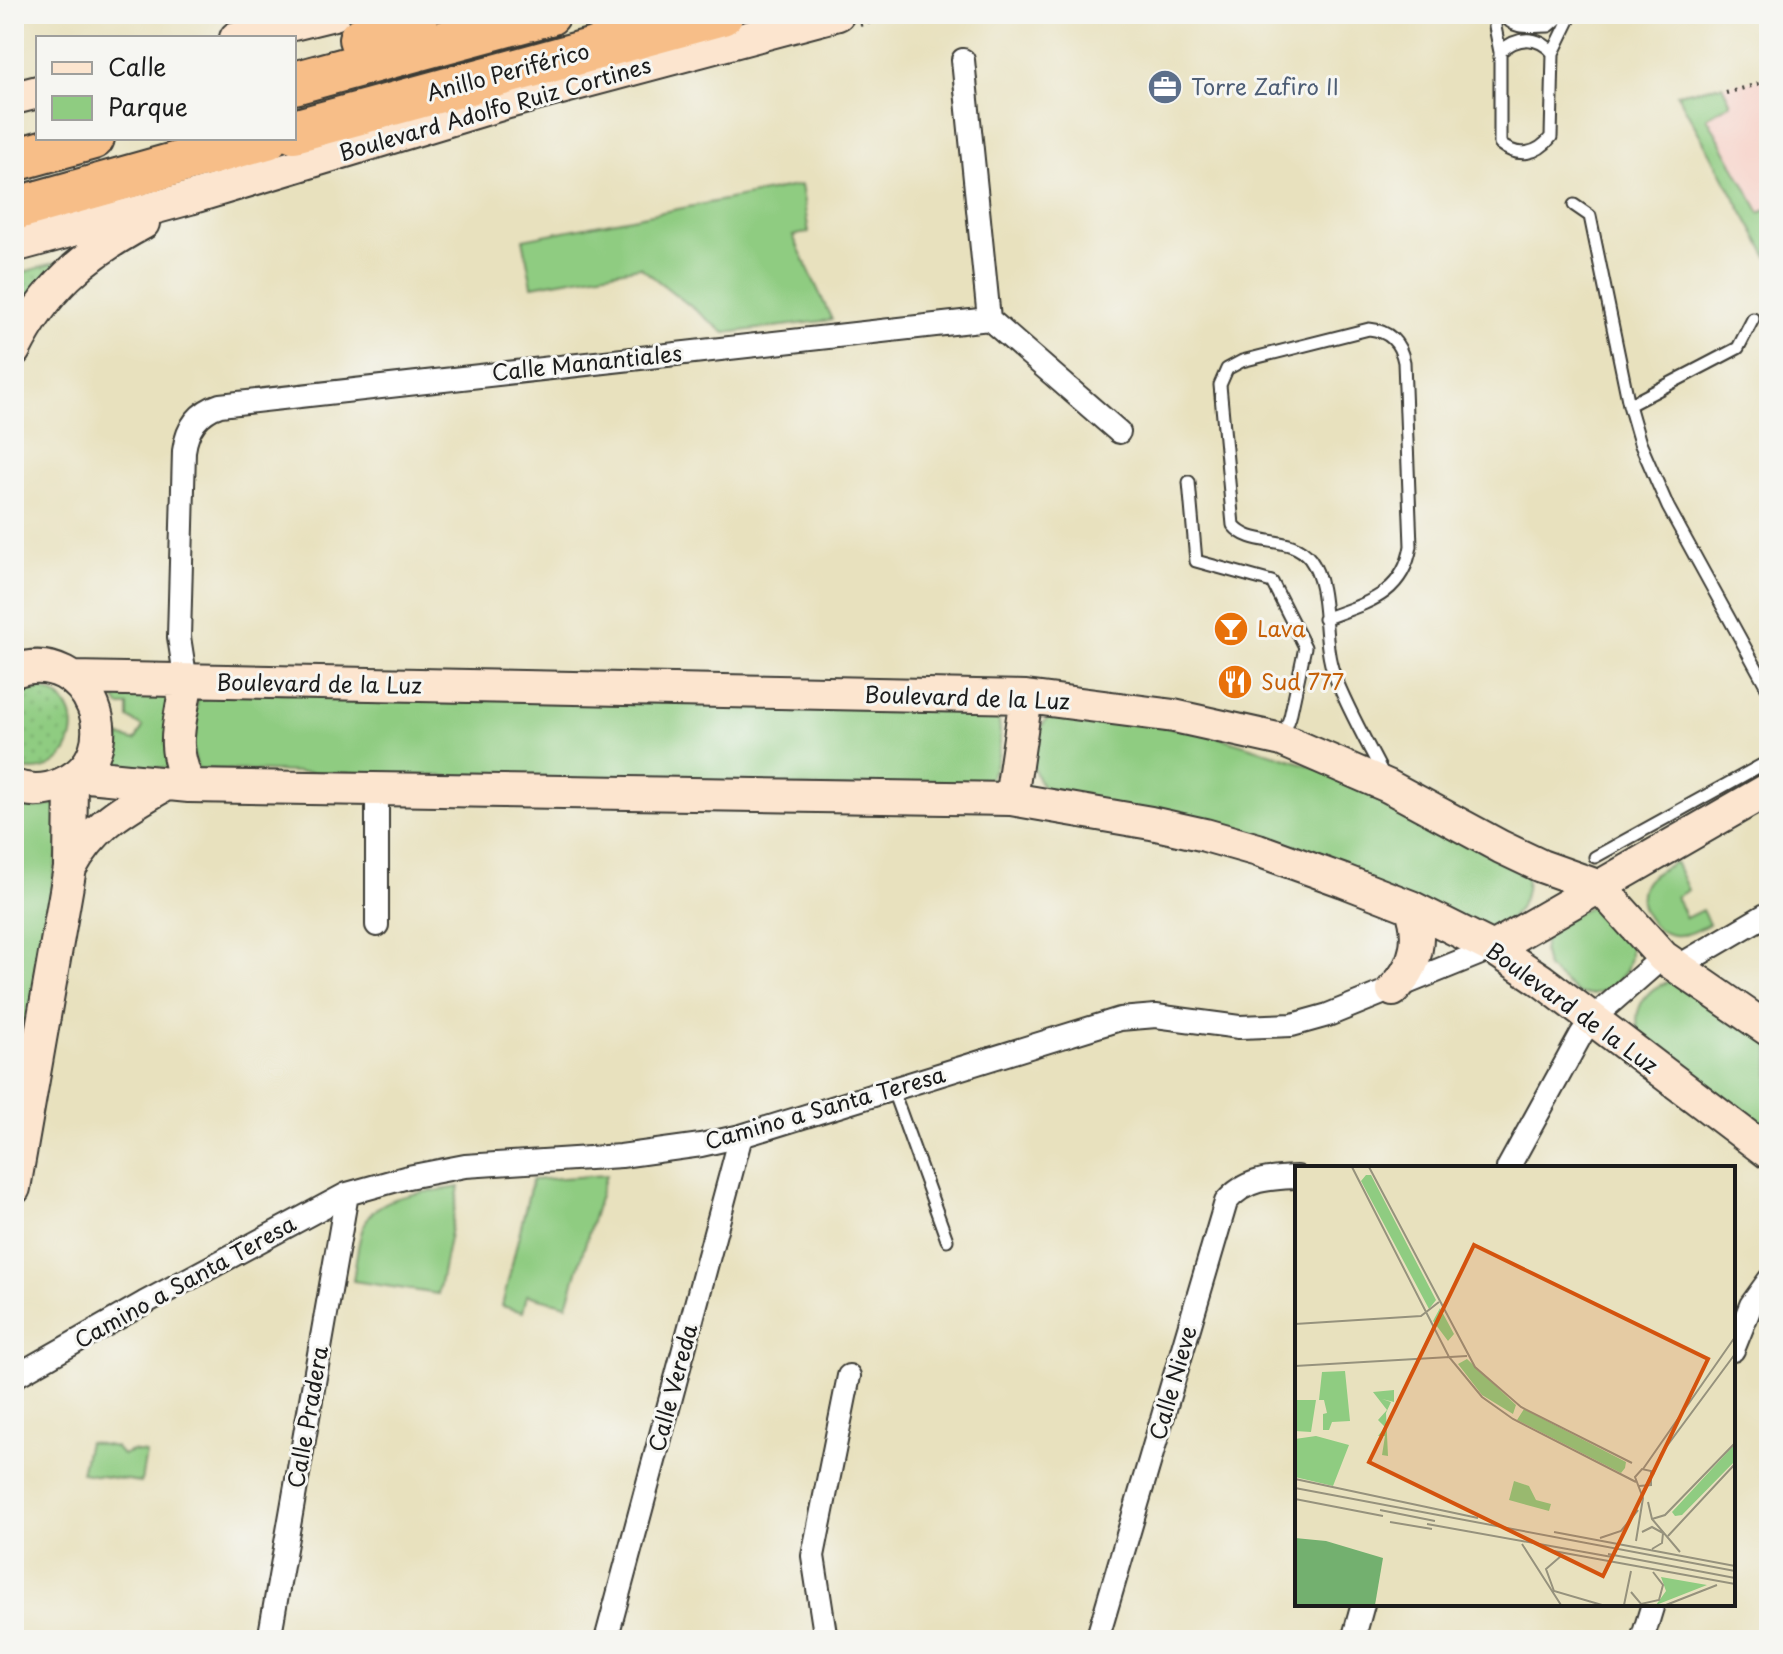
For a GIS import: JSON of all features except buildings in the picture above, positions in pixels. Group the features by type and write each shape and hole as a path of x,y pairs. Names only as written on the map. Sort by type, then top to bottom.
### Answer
{"highway":[{"path":"296,57 347,27 418,14"},
{"path":"347,27 450,14"},
{"path":"296,82 549,14"},
{"path":"296,112 653,14"},
{"name":"Anillo Periférico","path":"296,130 722,14"},
{"path":"370,109 508,102"},
{"path":"14,138 36,132"},
{"path":"14,160 86,140"},
{"path":"14,189 195,140"},
{"path":"14,209 260,140"}],"street":[{"path":"248,34 292,14"},
{"name":"Boulevard Adolfo Ruiz Cortines","path":"14,246 190,198 508,102 838,14"},
{"path":"248,34 347,27"},
{"path":"963,60 989,319 1119,432"},
{"path":"14,98 36,92"},
{"path":"14,350 47,295 76,266 114,239 190,198"},
{"name":"Calle Manantiales","path":"186,682 179,637 184,451 189,430 211,408 989,319"},
{"path":"14,643 87,691 99,725 97,743 90,761 74,778 53,788 36,791 14,786"},
{"name":"Boulevard de la Luz","path":"14,671 25,667 60,673 186,682 1026,697 1174,716 1282,740 1388,786 1514,853 1598,872 1670,962 1769,1030"},
{"path":"70,868 82,846 114,814 178,785 179,714 186,682"},
{"path":"1011,799 1026,697"},
{"path":"14,1188 70,868 74,778"},
{"name":"Boulevard de la Luz","path":"74,778 178,785 1011,799 1151,823 1205,835 1301,865 1411,907 1493,948 1541,980 1769,1153"},
{"path":"377,789 377,925"},
{"name":"Camino a Santa Teresa","path":"14,1377 347,1194 408,1177 465,1166 621,1156 741,1136 1120,1019 1156,1016 1239,1027 1273,1027 1319,1018 1493,948 1598,872 1769,789"},
{"path":"1393,990 1403,980 1416,955 1418,930 1411,907"},
{"path":"1509,1166 1592,1019 1670,962 1769,913"},
{"name":"Calle Vereda","path":"606,1640 741,1136"},
{"name":"Calle Nieve","path":"1097,1640 1226,1202 1239,1189 1255,1181 1295,1177"},
{"name":"Calle Pradera","path":"269,1640 347,1194"},
{"path":"1735,1345 1751,1305 1769,1280"},
{"path":"826,1640 813,1556 849,1376"},
{"path":"1353,1640 1362,1606"},
{"path":"1642,1640 1652,1606"}],"lane":[{"path":"1496,14 1500,52 1500,144 1507,150 1525,153 1540,149 1551,137 1553,53 1572,14"},
{"path":"1505,14 1506,20 1512,24 1527,26 1549,26 1563,14"},
{"path":"1500,52 1517,41 1527,39 1542,43 1553,53"},
{"path":"1574,205 1590,216 1629,405 1653,476 1769,691"},
{"path":"1629,405 1738,348 1753,319"},
{"path":"1324,619 1384,593 1401,576 1410,556 1404,362 1400,346 1378,330 1369,329 1242,361 1227,369 1220,385 1233,525 1248,536 1287,543 1306,554 1317,572 1324,619 1333,672 1388,786"},
{"path":"1189,482 1196,561 1272,582 1305,647 1282,740"},
{"path":"1598,872 1769,761"},
{"path":"893,1091 947,1240"}],"path":[{"path":"872,14 874,21"},
{"path":"1726,93 1769,81"}],"shaded area":[{"path":"1769,77 1769,259 1677,94"}],"green space":[{"path":"1722,85 1731,103 1707,117 1760,213 1769,208 1769,259 1677,94"},
{"path":"801,185 809,232 793,236 832,320 725,333 640,267 532,286 523,239"},
{"path":"61,261 33,290 14,319 14,275"},
{"path":"26,687 50,692 65,704 72,719 72,737 65,753 53,764 35,770 14,766 14,691"},
{"path":"109,687 177,688 173,769 110,764 120,736 135,741 143,727 128,718 128,706 119,706"},
{"path":"199,691 995,705 1000,739 997,761 981,792 198,769 190,744"},
{"path":"1056,710 1206,733 1321,769 1526,872 1527,883 1522,902 1511,918 1484,932 1046,792 1035,771 1033,749 1040,729"},
{"path":"66,801 14,1115 14,806 38,808"},
{"path":"1675,862 1688,890 1676,897 1686,918 1702,910 1709,924 1678,935 1665,933 1650,922 1641,897 1647,880"},
{"path":"1590,907 1604,910 1630,943 1630,957 1626,971 1606,990 1578,994 1546,967 1543,953 1545,938 1551,925"},
{"path":"1676,980 1769,1037 1769,1133 1642,1041 1637,1020 1642,1002 1655,988"},
{"path":"606,1175 567,1305 527,1295 523,1312 502,1306 532,1180"},
{"path":"459,1187 438,1294 353,1281 364,1225 380,1206 405,1196"},
{"path":"88,1442 115,1447 122,1455 132,1451 146,1453 141,1482 81,1473"}],"place":[{"name":"Torre Zafiro II","path":"1165,87"},
{"name":"Lava","path":"1231,629"},
{"name":"Sud 777","path":"1235,682"}]}
